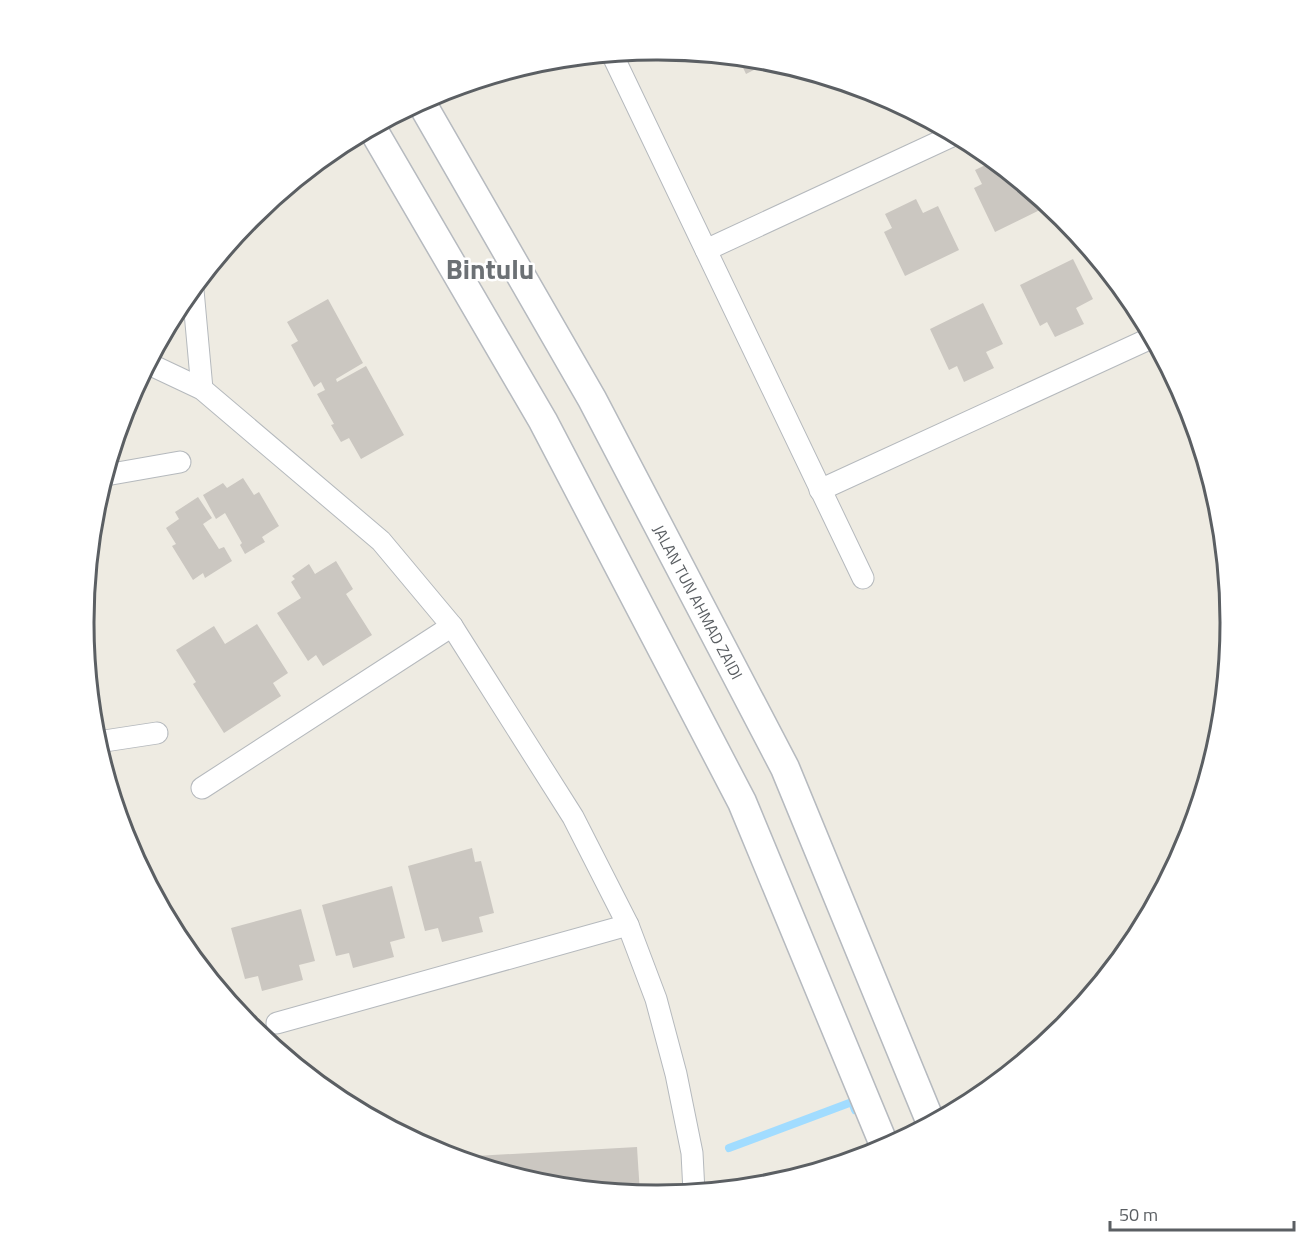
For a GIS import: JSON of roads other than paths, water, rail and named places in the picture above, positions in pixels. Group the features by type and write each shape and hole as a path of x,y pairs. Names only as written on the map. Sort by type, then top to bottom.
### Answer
{"main road":[{"name":"JALAN TUN AHMAD ZAIDI","path":"426,110 592,399 785,768 928,1115"},
{"path":"376,135 543,421 742,802 881,1138"}],"street":[{"path":"616,61 863,578"},
{"path":"706,250 945,139"},
{"path":"194,303 202,389"},
{"path":"820,490 1144,341"},
{"path":"156,367 202,389 381,541 452,626 573,817 628,925 656,999 676,1074 692,1153 694,1184"},
{"path":"115,472 180,462"},
{"path":"201,788 452,626"},
{"path":"107,741 157,733"},
{"path":"277,1023 628,925"}],"waterway":[{"path":"729,1148 852,1102 855,1110"}],"district":[{"name":"Bintulu","path":"490,269"}]}
